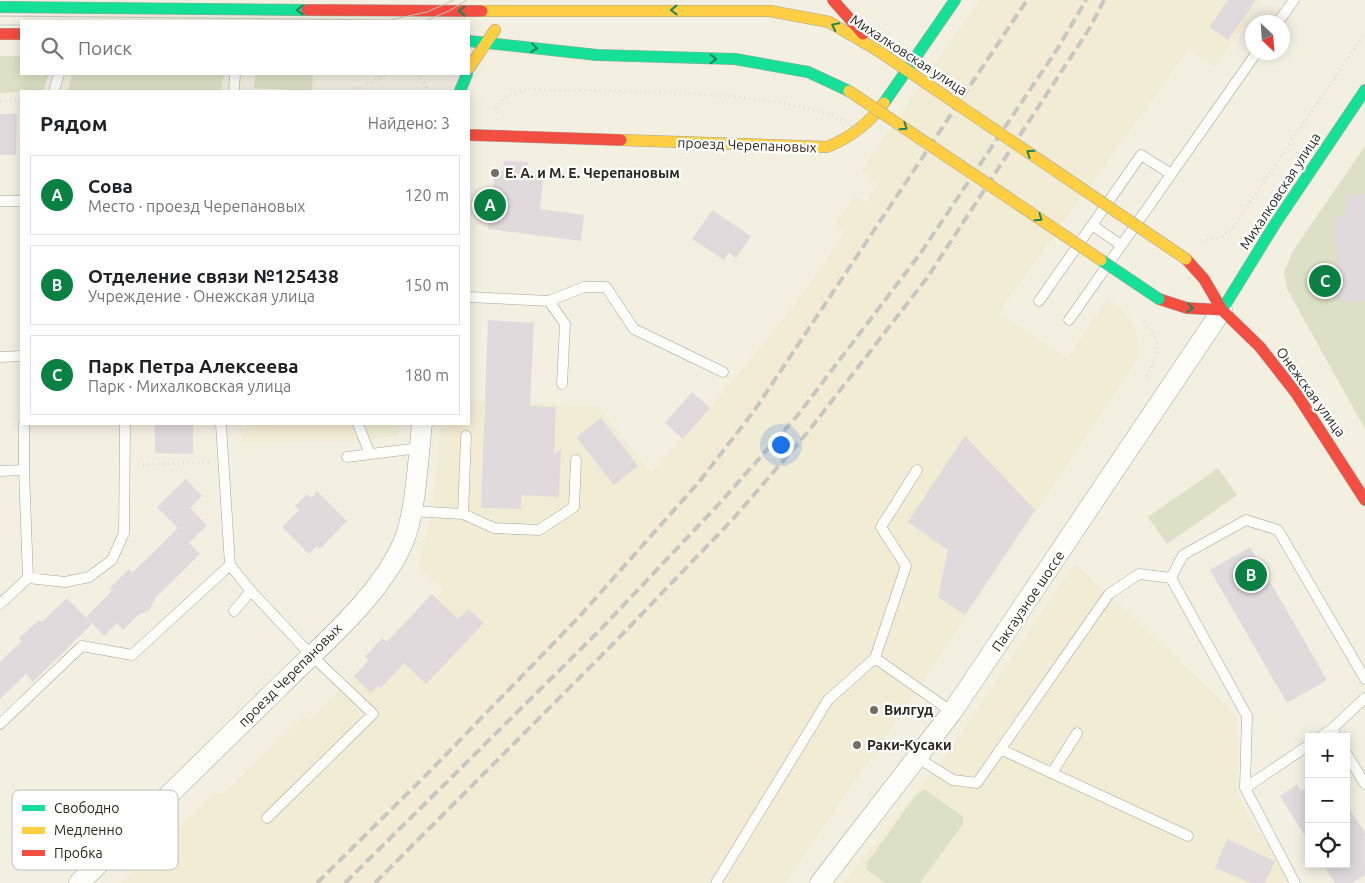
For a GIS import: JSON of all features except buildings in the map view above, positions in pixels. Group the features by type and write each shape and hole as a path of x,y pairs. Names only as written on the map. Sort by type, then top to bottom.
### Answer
{"main road":[{"path":"470,66 485,42 519,0"},
{"path":"833,0 877,50"},
{"name":"проезд Черепановых","path":"470,135 827,147 847,139 875,115 951,2"},
{"name":"Михалковская улица","path":"0,7 68,12 238,15 511,10 770,11 828,22 877,50 1186,259 1204,278 1222,310 1275,224 1365,90"},
{"path":"0,34 20,34"},
{"path":"470,41 597,55 735,59 808,72 849,91 1159,299 1187,308 1222,310"},
{"path":"460,90 467,75"},
{"name":"Онежская улица","path":"1222,310 1260,347 1296,393 1365,500"}],"street":[{"name":"Пакгаузное шоссе","path":"820,883 952,712 1222,310"},
{"name":"проезд Черепановых","path":"174,790 363,602 387,573 403,542 411,510 422,425"},
{"name":"проезд Черепановых","path":"80,883 93,870"}],"lane":[{"path":"1283,15 1294,0"},
{"path":"1069,320 1250,60"},
{"path":"54,90 59,75"},
{"path":"234,90 235,75"},
{"path":"1039,301 1141,155 1171,174"},
{"path":"0,201 20,200"},
{"path":"1092,225 1121,245"},
{"path":"470,297 549,301 584,287 606,287 634,329 723,372"},
{"path":"549,301 565,324 562,384"},
{"path":"0,357 20,356"},
{"path":"24,425 28,578"},
{"path":"0,604 28,578 65,582 89,577 112,560 124,533 125,425"},
{"path":"221,425 230,565 311,655 373,714 267,818"},
{"path":"358,425 370,454"},
{"path":"463,514 466,436"},
{"path":"347,457 419,448"},
{"path":"411,510 463,514 494,528 539,530 574,507 576,460"},
{"path":"0,471 24,470"},
{"path":"716,883 828,700 875,658 906,566 881,527 917,470"},
{"path":"1171,578 1183,555 1246,520 1278,530 1365,679"},
{"path":"0,724 82,646 132,655 230,565"},
{"path":"918,758 953,780 977,783 1109,594 1139,574 1171,578"},
{"path":"1171,578 1246,716 1245,788 1295,883"},
{"path":"234,611 252,591"},
{"path":"875,658 952,712"},
{"path":"1334,733 1365,698"},
{"path":"1052,773 1077,733"},
{"path":"1245,788 1305,748"},
{"path":"1000,749 1188,836"},
{"path":"1350,760 1365,784"}],"path":[{"path":"1198,240 1222,237 1231,230 1365,33"},
{"path":"355,90 385,75"},
{"path":"419,75 427,90"},
{"path":"496,117 496,107 504,99 514,93 528,89 749,98 792,104 832,115"},
{"path":"0,100 20,100"},
{"path":"1144,321 1154,333 1158,347 1155,363 1145,380"},
{"path":"125,465 222,462"}],"shaded area":[{"path":"979,0 1261,0 1251,15 1245,15 1245,23 1215,67 1189,49 998,313 1067,358 1108,299 1120,307 1136,327 1138,356 1128,374 902,713 785,883 122,883 135,870 178,870 178,828 213,794 225,792 304,715 310,720 368,661 365,657 382,638 387,641 432,594 437,598 444,590 418,567 432,512 441,425 470,425 470,400 598,406 651,473 710,408 797,302 845,232 835,225 855,195 866,202 878,184 861,171"},
{"path":"248,425 399,425 397,436 347,441 240,443"},
{"path":"1075,563 1237,715 1238,792 1247,813 1287,875 1288,883 843,883 949,751"}],"green space":[{"path":"0,56 20,56 20,75 49,75 43,90 20,90 20,92 0,93"},
{"path":"72,75 224,75 221,90 68,90"},
{"path":"255,75 313,75 312,90 254,88"},
{"path":"1365,146 1365,429 1287,289 1284,272 1293,251"},
{"path":"1218,468 1237,495 1167,544 1148,517"},
{"path":"924,789 961,815 963,817 963,824 920,883 885,883 866,869 867,863 915,796"}],"tram line":[{"path":"0,16 390,20 427,12 454,0"},
{"path":"427,20 449,11 467,0"},
{"path":"0,25 20,25"}],"railway":[{"path":"317,883 433,768 578,618 699,482 754,411 1027,0"},
{"path":"345,883 599,631 718,505 797,416 920,254 1058,48 1086,0"},
{"path":"375,883 614,643 733,519 807,433 927,278 1091,26 1104,0"}],"traffic: fast":[{"path":"884,103 955,0"},
{"path":"0,7 307,10"},
{"path":"470,41 597,55 735,59 808,72 849,91"},
{"path":"460,90 467,75"},
{"path":"1222,310 1275,224 1365,90"},
{"path":"1101,260 1159,299"}],"traffic: slow":[{"path":"482,11 770,11 829,22 877,50"},
{"path":"470,67 495,30"},
{"path":"877,50 1186,259"},
{"path":"849,91 1101,260"},
{"path":"621,140 827,147 859,129 884,103"}],"traffic: jam":[{"path":"833,0 863,34"},
{"path":"307,10 482,11"},
{"path":"0,34 20,34"},
{"path":"470,135 621,140"},
{"path":"1186,259 1204,279 1222,310 1260,347 1296,393 1365,500"},
{"path":"1159,299 1187,308 1222,310"}],"place":[{"name":"Е. А. и М. Е. Черепановым","path":"495,173"},
{"name":"Сова","path":"490,205"},
{"name":"Парк Петра Алексеева","path":"1325,281"},
{"name":"Отделение связи №125438","path":"1251,575"},
{"name":"Вилгуд","path":"874,710"},
{"name":"Раки-Кусаки","path":"857,745"}]}
